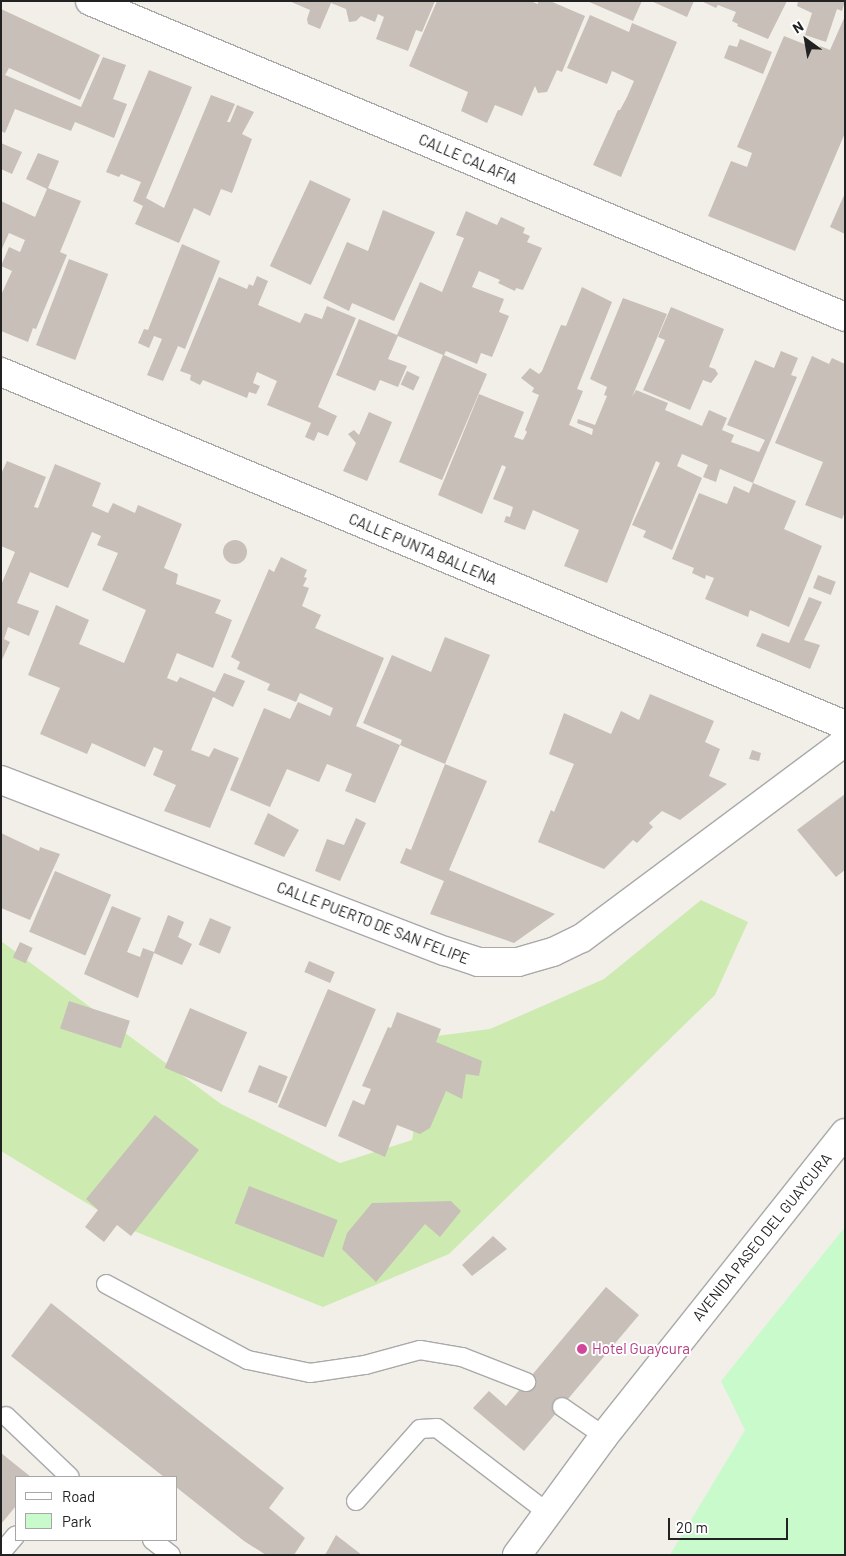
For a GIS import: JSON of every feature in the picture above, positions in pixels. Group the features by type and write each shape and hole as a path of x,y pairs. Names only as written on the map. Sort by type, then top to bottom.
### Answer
{"street":[{"name":"CALLE CALAFIA","path":"90,1 845,317"},
{"name":"CALLE PUNTA BALLENA","path":"1,372 845,725"},
{"name":"CALLE PUERTO DE SAN FELIPE","path":"1,780 445,951 478,962 518,962 552,952 582,938 845,742"},
{"name":"AVENIDA PASEO DEL GUAYCURA","path":"517,1555 604,1436 845,1134"}],"lane":[{"path":"106,1284 248,1360 310,1373 365,1365 420,1350 462,1357 526,1382"},
{"path":"562,1407 604,1436"},
{"path":"6,1416 67,1476"},
{"path":"356,1502 420,1429 437,1428 548,1513"},
{"path":"1,1553 15,1535"},
{"path":"153,1541 171,1555"}],"green space":[{"path":"701,900 748,922 715,995 449,1254 323,1307 129,1229 1,1151 1,941 221,1104 340,1163 412,1140 429,1037 490,1029 604,979"},
{"path":"845,1227 845,1555 670,1555 745,1430 721,1381"}],"building":[{"path":"289,1 435,1 422,32 416,30 408,51 376,39 384,17 378,14 375,22 361,16 356,21 349,22 346,9 331,3 320,29 308,24 307,19 310,10"},
{"path":"437,1 530,1 538,4 538,1 550,1 585,16 562,72 557,70 547,92 538,93 535,86 522,116 495,105 487,123 461,111 468,92 409,66"},
{"path":"587,1 642,1 633,21"},
{"path":"651,1 694,1 687,17"},
{"path":"701,1 787,1 768,39 737,26 738,24 732,21 736,12 718,5 716,8"},
{"path":"798,1 845,1 842,11 837,9 826,42 805,35 812,13 797,6"},
{"path":"1,9 100,55 80,100 9,68 5,75 81,107 103,57 126,65 113,99 127,104 114,138 75,122 71,131 15,109 5,133 1,131"},
{"path":"590,15 629,32 632,23 677,42 621,177 593,165 618,110 620,110 634,81 612,71 607,84 567,68"},
{"path":"845,16 845,133 795,251 708,216 731,161 747,167 752,153 737,147 784,36 819,50 820,46 830,50"},
{"path":"740,39 772,52 763,74 724,58 729,45 737,47"},
{"path":"149,70 192,87 146,198 164,208 211,95 235,104 227,122 230,122 237,105 254,112 242,134 252,139 232,193 221,189 210,216 194,208 179,243 135,224 143,206 133,201 141,182 121,174 119,177 106,172"},
{"path":"1,143 22,152 12,174 1,169"},
{"path":"38,153 59,161 48,188 81,201 60,252 67,255 36,329 33,328 28,342 1,331 1,295 12,271 1,266 9,247 20,252 25,240 9,233 1,251 1,201 35,217 47,189 26,179"},
{"path":"310,180 351,199 311,285 270,266"},
{"path":"845,193 845,234 830,227"},
{"path":"383,210 435,232 394,321 352,303 349,311 323,298 347,242 368,251"},
{"path":"466,211 497,225 501,217 525,228 523,233 530,236 527,242 542,248 523,290 516,288 515,291 498,283 500,280 479,271 472,287 504,299 499,312 509,316 492,357 481,353 477,364 446,351 444,355 487,374 442,480 399,462 443,355 398,336 388,359 407,366 398,387 380,380 375,391 336,375 359,319 397,335 420,282 442,292 464,238 456,235"},
{"path":"182,244 220,261 185,349 178,346 163,381 147,375 162,339 154,336 149,348 138,343 144,329 148,330"},
{"path":"69,259 108,274 75,360 36,345"},
{"path":"257,276 268,281 258,305 300,323 305,313 322,319 327,306 356,318 318,407 337,416 328,436 318,432 314,441 305,437 311,423 267,405 277,381 257,372 253,383 260,386 256,394 249,392 247,398 203,380 200,385 190,380 191,375 180,371 219,277 247,289 249,284 253,286"},
{"path":"582,287 612,302 577,389 583,391 569,425 592,435 593,429 577,423 578,419 595,425 607,396 604,395 607,387 590,379 623,298 667,314 632,397 636,390 668,403 665,410 702,426 709,410 727,418 722,430 734,435 731,442 759,452 765,440 727,425 755,360 774,368 781,351 798,358 791,375 797,377 753,483 720,469 716,482 703,477 708,465 682,454 677,466 702,478 672,550 643,537 646,531 632,525 660,463 656,461 607,583 564,566 579,530 533,510 525,530 504,522 506,516 510,517 513,507 493,499 506,467 502,465 482,514 438,495 479,394 524,412 514,437 523,440 539,395 532,392 534,388 521,378 530,368 539,374 542,371 561,325 566,326"},
{"path":"671,307 724,329 709,367 715,369 718,374 711,383 703,380 690,410 643,390 665,340 658,337"},
{"path":"812,356 829,364 832,358 845,364 845,512 842,519 805,505 823,462 775,443"},
{"path":"407,371 420,377 413,391 401,385"},
{"path":"369,412 392,422 367,481 343,471 356,443 348,434 354,430 359,435"},
{"path":"7,461 46,477 34,507 38,508 55,464 101,483 92,506 108,513 113,503 135,513 138,505 182,524 164,568 178,574 176,584 221,600 215,613 232,620 213,668 177,653 167,678 177,682 180,677 215,692 224,673 245,681 233,707 213,697 191,750 209,757 214,748 239,758 210,828 164,811 176,785 153,775 163,751 154,747 145,767 92,743 87,754 40,734 60,688 28,675 56,605 89,620 79,644 124,663 146,610 102,590 118,553 97,545 101,536 92,532 68,588 30,572 17,603 39,611 29,636 8,627 4,639 10,642 1,662 1,585 15,552 1,546 1,474"},
{"path":"753,483 796,501 784,529 822,546 789,627 750,610 748,617 705,599 714,578 706,575 705,579 692,573 694,568 672,559 699,493 727,504 734,486 749,493"},
{"path":"235,540 240,541 246,547 246,557 240,563 235,564 230,563 224,557 223,552 224,547 230,541"},
{"path":"281,557 307,570 304,577 307,578 303,586 309,588 302,606 321,615 315,628 384,658 356,726 400,745 375,803 345,791 352,774 327,764 319,782 287,769 270,807 230,790 264,708 290,719 298,702 330,716 333,708 300,693 296,702 267,690 270,684 237,669 240,662 231,657 269,569 274,572"},
{"path":"818,575 836,582 831,595 813,588"},
{"path":"809,597 822,602 804,640 820,645 810,669 756,646 762,633 789,643"},
{"path":"445,637 490,655 445,764 400,745 402,740 363,723 392,655 431,672"},
{"path":"650,694 714,721 705,742 720,749 709,776 727,784 680,820 662,811 649,823 653,827 637,843 633,840 604,869 538,842 551,810 554,812 574,764 549,754 564,713 611,734 621,711 639,720"},
{"path":"752,750 761,753 759,761 749,759"},
{"path":"445,764 487,781 449,870 555,914 514,943 430,914 444,881 400,863 406,848 411,850"},
{"path":"845,794 845,870 836,877 797,830"},
{"path":"268,813 299,830 284,857 254,844"},
{"path":"356,818 366,823 340,881 315,871 327,839 344,845"},
{"path":"1,833 39,851 40,847 60,854 30,920 1,908"},
{"path":"55,871 111,895 85,956 29,932"},
{"path":"112,906 141,918 127,952 140,957 143,948 154,952 168,915 184,922 178,937 192,944 182,965 154,953 138,998 84,974"},
{"path":"210,918 231,927 220,954 199,945"},
{"path":"20,942 33,948 26,963 13,957"},
{"path":"309,961 335,972 330,983 304,972"},
{"path":"328,989 376,1009 326,1127 278,1107"},
{"path":"69,1001 130,1021 121,1048 60,1029"},
{"path":"190,1008 247,1032 222,1092 165,1068"},
{"path":"397,1012 441,1029 436,1042 482,1061 479,1076 466,1074 462,1099 446,1091 430,1128 420,1134 397,1125 385,1157 338,1136 353,1100 364,1105 371,1089 362,1086 388,1027 391,1028"},
{"path":"259,1065 288,1077 277,1104 248,1092"},
{"path":"155,1115 199,1150 131,1236 117,1225 104,1242 85,1227 98,1210 86,1199"},
{"path":"249,1186 338,1220 323,1257 235,1223"},
{"path":"451,1201 461,1211 440,1237 425,1224 376,1282 342,1249 347,1233 372,1203"},
{"path":"493,1236 507,1249 472,1276 462,1265"},
{"name":"Hotel Guaycura","path":"606,1287 639,1315 524,1451 473,1408 489,1391 506,1406"},
{"path":"51,1303 284,1488 269,1508 305,1538 294,1555 266,1555 244,1541 178,1489 178,1476 163,1476 11,1356"},
{"path":"1,1453 30,1476 15,1476 15,1507 1,1524"},
{"path":"336,1535 362,1555 325,1555"}],"place":[{"name":"Hotel Guaycura","path":"582,1349"}]}
